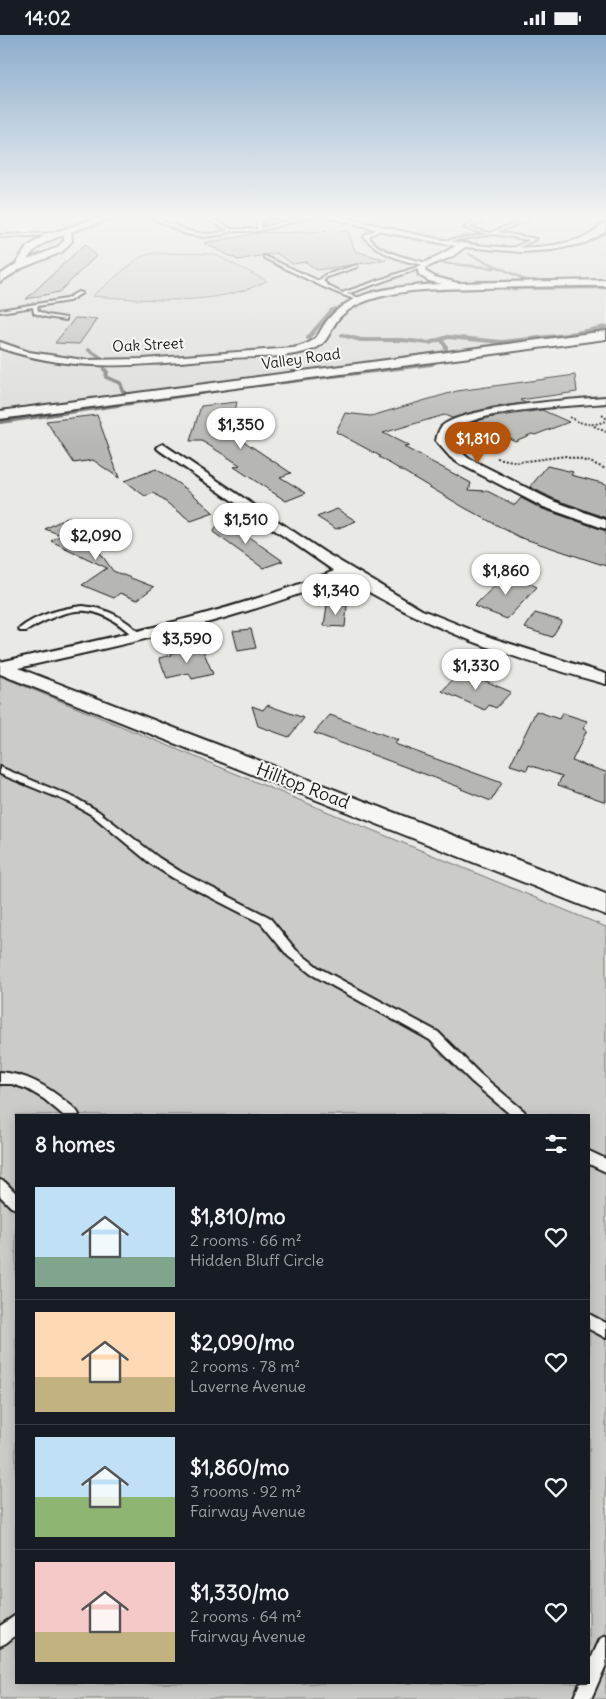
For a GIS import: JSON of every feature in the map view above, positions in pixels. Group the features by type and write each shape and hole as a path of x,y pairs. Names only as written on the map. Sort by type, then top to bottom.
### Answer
{"street":[{"name":"Oak Street","path":"0,345 40,357 82,361 143,361 285,351 312,346 320,341 336,316 361,300 388,294"},
{"name":"Valley Road","path":"0,415 606,335"},
{"path":"606,400 556,405 457,421 447,427 443,433 442,441 454,454 553,506 606,525"},
{"path":"163,448 344,571 419,613 487,641 606,679"},
{"path":"0,667 253,607 301,591 344,571"},
{"name":"Hilltop Road","path":"0,667 606,905"}],"lane":[{"path":"0,311 67,300 79,294"},
{"path":"343,294 361,300"},
{"path":"35,305 36,312 64,319"},
{"path":"23,629 55,614 82,607 107,611 125,621 138,635"},
{"path":"0,770 74,801 96,813 155,861 177,875 265,920 292,953 315,971 434,1036 476,1078 519,1114"},
{"path":"0,1078 26,1081 36,1085 72,1114"},
{"path":"590,1158 606,1166"},
{"path":"0,1187 15,1201"},
{"path":"590,1322 606,1331"},
{"path":"0,1637 15,1625"},
{"path":"590,1681 606,1645"},
{"path":"582,1699 589,1684"}],"path":[{"path":"593,425 606,432"},
{"path":"492,455 518,462 566,456 590,462 606,469"}],"shaded area":[{"path":"0,294 606,294 606,332 0,411"},
{"path":"95,294 231,294 181,300 92,296"},
{"path":"0,676 606,927 606,1699 0,1699"}],"building":[{"path":"32,294 51,294 26,299"},
{"path":"75,318 97,319 79,344 55,343"},
{"path":"575,375 577,392 520,400 526,403 493,407 452,418 444,415 383,433 409,446 404,447 471,483 469,490 487,491 515,505 521,498 540,508 606,531 606,566 519,537 465,508 380,456 336,432 345,413 371,416 457,391"},
{"path":"237,402 230,432 291,473 280,477 306,493 286,501 234,467 240,465 202,441 190,441 201,406"},
{"path":"542,410 569,422 515,441 509,438 491,445 466,432 466,425 487,418"},
{"path":"97,415 119,478 93,460 74,463 46,421"},
{"path":"547,466 573,472 571,475 606,484 606,518 552,498 530,487"},
{"path":"156,469 188,490 214,513 191,521 154,493 145,496 124,481"},
{"path":"337,509 356,521 336,529 317,517"},
{"path":"68,517 95,529 87,534 113,571 154,587 137,600 120,593 114,598 82,585 107,568 51,541 61,535 45,529"},
{"path":"223,519 283,561 263,568 213,532"},
{"path":"508,573 537,587 507,619 474,606"},
{"path":"327,605 347,606 345,627 324,626"},
{"path":"535,613 562,621 552,637 525,628"},
{"path":"251,629 256,648 238,651 233,631"},
{"path":"202,648 213,674 192,679 189,673 167,678 159,658 172,655 171,653"},
{"path":"462,670 511,692 496,708 489,705 485,710 442,691"},
{"path":"267,705 304,718 289,737 258,726 252,706 263,710"},
{"path":"536,711 559,719 562,713 587,721 583,729 587,730 572,761 606,772 606,802 558,785 562,776 529,765 527,770 510,765"},
{"path":"330,715 398,740 395,744 502,783 491,801 462,788 314,733"}],"waterway":[{"path":"331,312 335,308"},
{"path":"308,338 332,310"},
{"path":"441,339 448,337 502,342 566,335 606,327"},
{"path":"342,335 361,340 402,340 429,343 441,339"},
{"path":"259,385 432,364 445,354 446,347 441,339"},
{"path":"89,350 101,358"},
{"path":"104,369 107,372 106,377 120,383 123,391 127,394"},
{"path":"0,422 221,390"}]}
